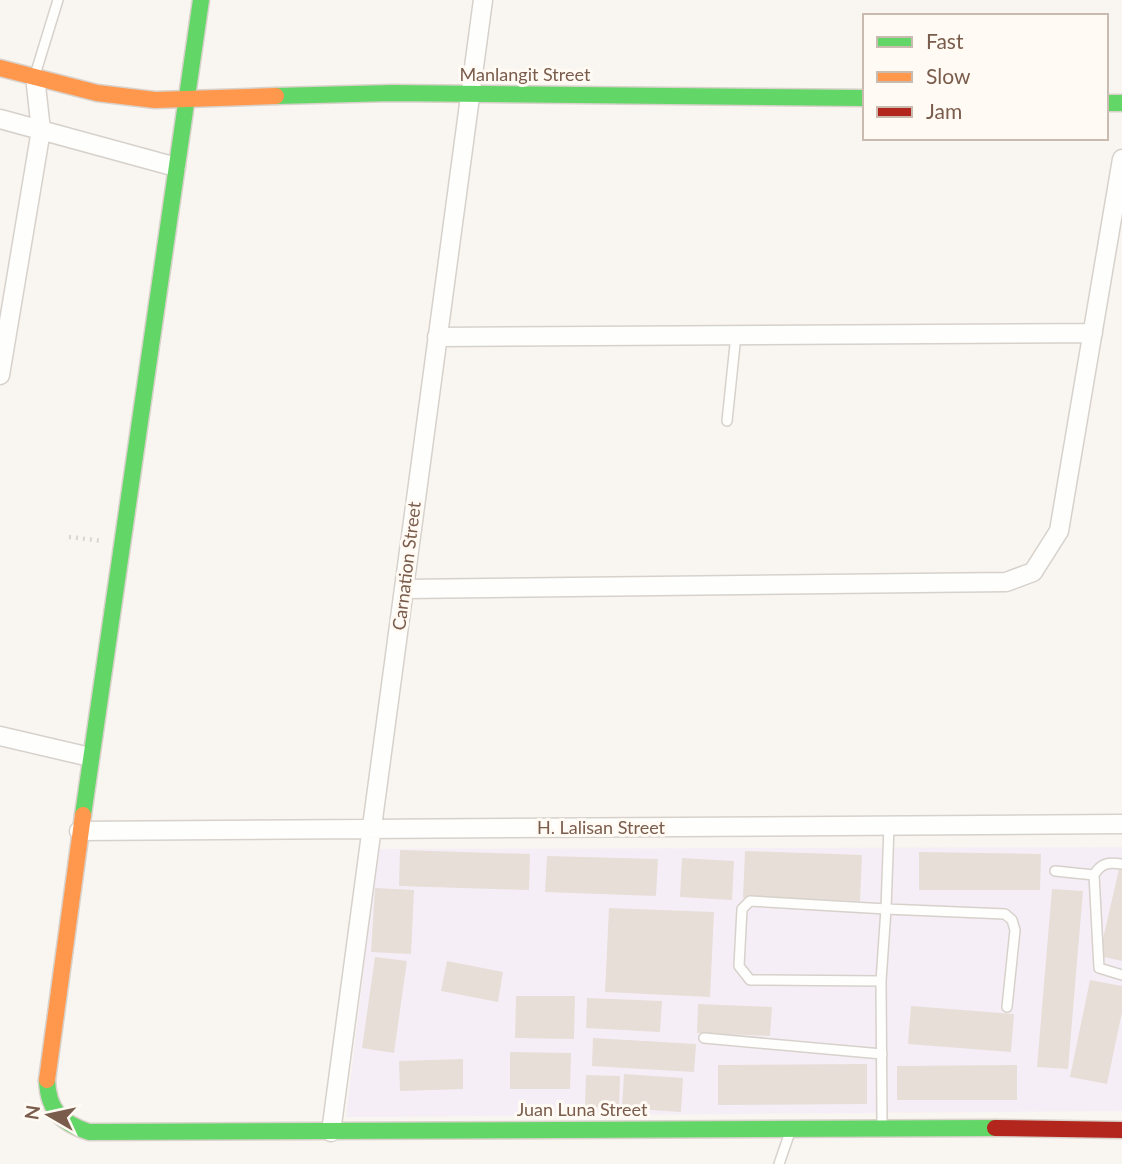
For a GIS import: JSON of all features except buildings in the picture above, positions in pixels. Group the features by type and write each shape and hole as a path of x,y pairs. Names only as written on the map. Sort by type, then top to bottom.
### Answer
{"street":[{"path":"79,831 201,0"},
{"name":"Carnation Street","path":"331,1132 483,0"},
{"name":"Manlangit Street","path":"0,68 97,93 186,100 392,93 710,94 863,98"},
{"path":"0,375 41,130 34,77"},
{"path":"0,119 176,167"},
{"path":"404,589 1006,582 1033,572 1059,531 1122,159"},
{"path":"436,337 1093,333"},
{"path":"0,736 90,757"},
{"name":"H. Lalisan Street","path":"79,831 1122,824"},
{"name":"Juan Luna Street","path":"79,831 49,1050 47,1094 51,1109 72,1129 89,1132 331,1132 882,1126 1122,1130"}],"lane":[{"path":"34,77 58,0"},
{"path":"727,421 736,335"},
{"path":"882,1126 881,981 889,826"},
{"path":"1122,864 1109,862 1099,866 1094,875 1099,968 1122,975"},
{"path":"1055,871 1094,875"},
{"path":"881,981 750,980 738,966 742,909 750,901 1004,914 1012,920 1015,930 1007,1007"},
{"path":"704,1038 882,1054"},
{"path":"779,1164 792,1127"}],"path":[{"path":"69,537 121,543"}],"shaded area":[{"path":"1122,847 1122,1111 346,1117 378,849"}],"traffic: fast":[{"path":"83,815 201,0"},
{"path":"276,96 392,93 863,98"},
{"path":"1108,103 1122,103"},
{"path":"47,1080 50,1100 58,1114 64,1120 89,1132 995,1128"}],"traffic: slow":[{"path":"0,68 97,93 155,100 276,96"},
{"path":"47,1080 83,815"}],"traffic: jam":[{"path":"995,1128 1122,1130"}]}
